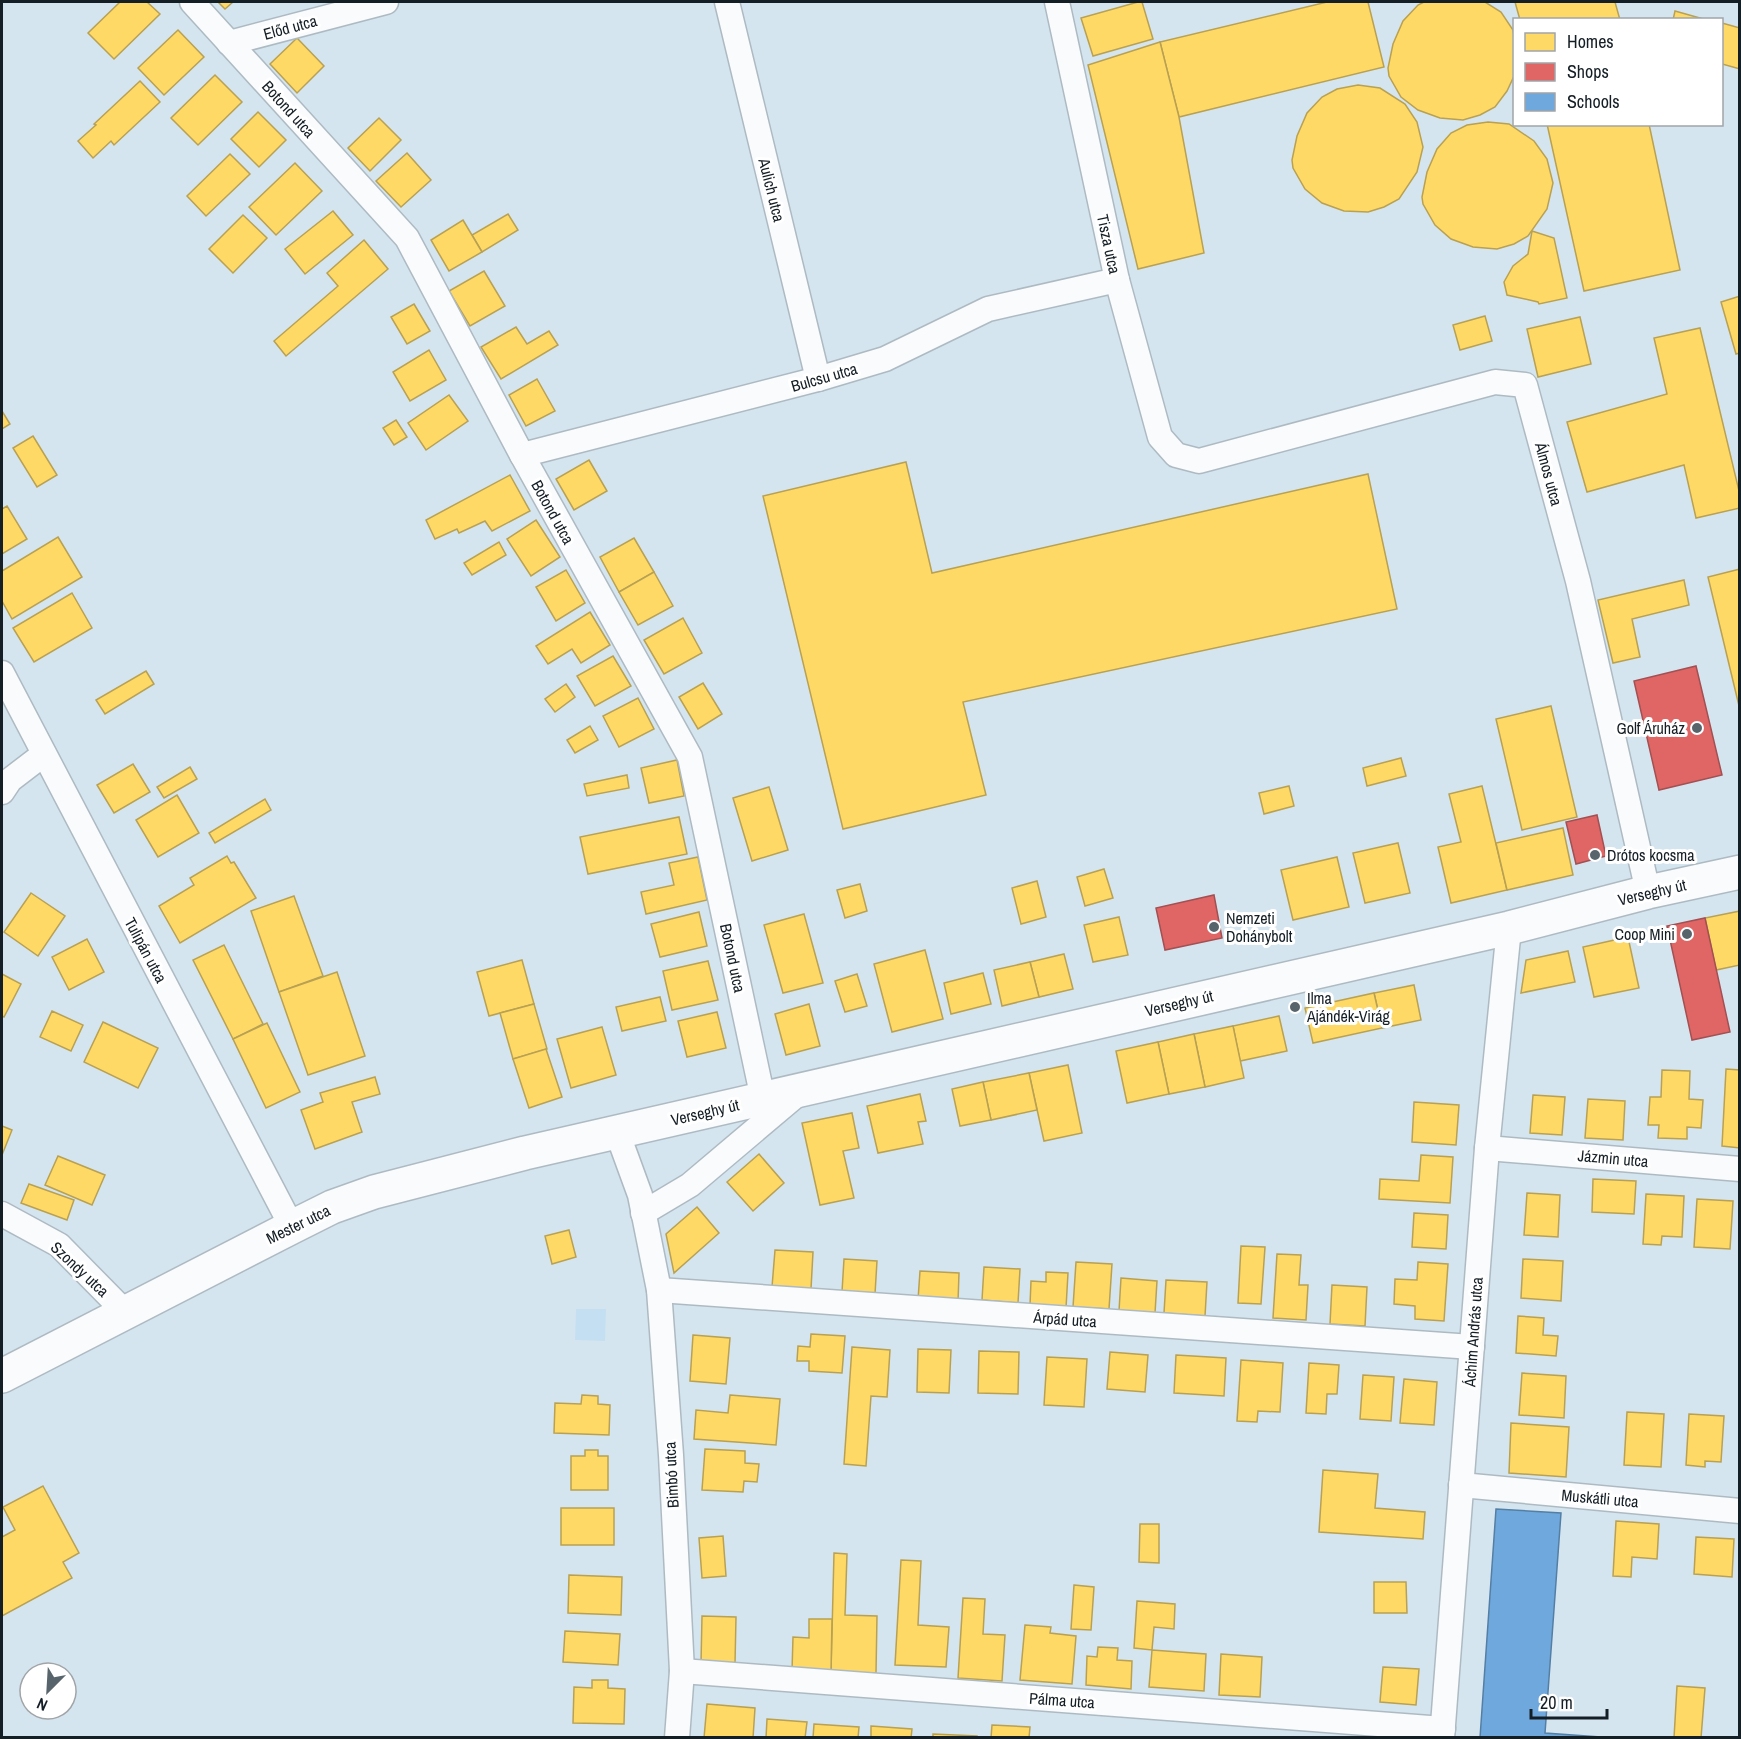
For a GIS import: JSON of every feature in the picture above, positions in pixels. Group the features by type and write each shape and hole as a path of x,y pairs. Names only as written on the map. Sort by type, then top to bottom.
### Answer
{"main road":[{"name":"Verseghy út","path":"617,1132 1509,928 1648,892 1740,872"},
{"name":"Mester utca","path":"2,1376 124,1311 332,1207 374,1192 459,1168 617,1132"}],"street":[{"name":"Botond utca","path":"192,2 407,238 522,455 690,757 764,1099"},
{"name":"Előd utca","path":"229,44 386,2"},
{"name":"Aulich utca","path":"727,2 818,379"},
{"name":"Tisza utca","path":"1057,2 1117,280 1160,437 1176,455 1199,461"},
{"name":"Bulcsu utca","path":"522,455 885,360 988,309 1117,280"},
{"name":"Álmos utca","path":"1199,461 1495,382 1525,385 1578,581 1648,892"},
{"name":"Tulipán utca","path":"2,673 292,1227"},
{"path":"2,792 10,780 44,754"},
{"name":"Áchim András utca","path":"1442,1733 1487,1148 1509,928"},
{"path":"644,1213 690,1185 802,1090"},
{"name":"Bimbó utca","path":"617,1132 640,1195 659,1290 682,1671 677,1737"},
{"name":"Jázmin utca","path":"1487,1148 1740,1169"},
{"name":"Szondy utca","path":"2,1214 59,1245 124,1311"},
{"name":"Árpád utca","path":"659,1290 1472,1347"},
{"name":"Muskátli utca","path":"1461,1485 1740,1511"},
{"name":"Pálma utca","path":"682,1671 1442,1733"}],"shaded area":[{"path":"576,1309 606,1309 605,1341 575,1340"}],"building: Homes":[{"path":"120,2 147,2 160,14 114,59 88,33"},
{"path":"218,2 233,2 225,9"},
{"path":"1142,2 1153,39 1093,56 1081,18"},
{"path":"1327,2 1368,2 1384,67 1179,117 1160,42"},
{"path":"1424,2 1485,2 1501,12 1513,30 1513,78 1495,107 1463,120 1440,118 1418,110 1401,97 1389,76 1388,68 1393,44 1403,21 1418,5"},
{"path":"1515,2 1615,2 1619,18 1519,18"},
{"path":"1675,11 1700,18 1673,18"},
{"path":"1723,23 1740,28 1740,69 1723,64"},
{"path":"178,30 204,57 164,95 138,68"},
{"path":"297,38 324,66 297,93 270,64"},
{"path":"1160,42 1179,117 1204,253 1138,269 1088,65"},
{"path":"215,75 242,102 198,145 171,118"},
{"path":"140,81 160,102 114,145 111,141 93,158 78,141"},
{"path":"1358,85 1380,88 1405,104 1417,122 1423,147 1417,172 1399,199 1368,212 1344,211 1322,203 1305,189 1293,168 1292,160 1297,136 1307,113 1322,97 1337,89"},
{"path":"258,112 286,140 259,167 231,139"},
{"path":"379,118 401,140 370,171 348,148"},
{"path":"1488,122 1509,124 1534,141 1547,159 1553,183 1547,209 1528,236 1514,244 1497,249 1473,247 1451,239 1435,225 1423,204 1422,197 1427,172 1437,149 1451,133 1467,125"},
{"path":"1547,126 1649,126 1680,270 1584,291"},
{"path":"407,153 431,180 401,207 376,181"},
{"path":"230,154 250,174 206,216 187,196"},
{"path":"295,163 322,191 276,235 249,207"},
{"path":"333,211 353,235 305,274 285,249"},
{"path":"508,214 518,230 482,252 472,235"},
{"path":"243,215 267,238 233,273 209,249"},
{"path":"463,220 482,252 449,271 431,240"},
{"path":"1532,231 1554,238 1567,298 1539,304 1507,295 1504,282 1513,266 1528,254"},
{"path":"364,240 388,269 286,356 274,341 338,286 327,273"},
{"path":"484,271 505,306 470,326 449,291"},
{"path":"1740,296 1740,353 1736,354 1721,302"},
{"path":"414,304 430,331 407,344 391,317"},
{"path":"1485,316 1492,341 1460,350 1453,325"},
{"path":"1580,317 1591,364 1538,377 1527,329"},
{"path":"516,327 527,344 549,331 558,345 501,379 481,347"},
{"path":"1700,328 1740,495 1740,508 1696,518 1684,465 1587,492 1567,422 1667,394 1654,338"},
{"path":"429,350 446,380 410,401 393,372"},
{"path":"537,379 555,411 526,426 509,395"},
{"path":"449,395 468,421 426,450 408,423"},
{"path":"2,411 10,424 2,429"},
{"path":"396,420 407,437 394,445 383,428"},
{"path":"33,436 57,475 37,487 13,448"},
{"path":"589,460 607,491 574,510 556,479"},
{"path":"906,462 932,573 1368,474 1397,609 963,702 986,795 843,829 763,496"},
{"path":"510,475 530,511 492,531 485,521 459,533 457,529 435,539 426,520"},
{"path":"7,506 27,539 2,554 2,509"},
{"path":"536,520 560,557 531,576 507,539"},
{"path":"58,537 82,577 12,619 2,601 2,571"},
{"path":"634,538 654,572 619,592 600,557"},
{"path":"499,542 506,555 472,575 464,563"},
{"path":"1740,569 1740,710 1708,577"},
{"path":"566,570 585,603 556,621 536,587"},
{"path":"654,572 673,606 638,625 619,592"},
{"path":"1684,580 1689,605 1632,619 1640,657 1613,663 1598,600"},
{"path":"72,593 92,628 34,662 13,628"},
{"path":"590,612 610,645 581,663 572,649 548,664 536,646"},
{"path":"683,618 702,653 664,674 644,640"},
{"path":"613,656 631,686 595,706 577,676"},
{"path":"146,671 154,684 105,714 96,700"},
{"path":"703,683 722,714 698,729 679,697"},
{"path":"566,684 575,697 555,712 545,699"},
{"path":"638,698 654,729 619,747 603,716"},
{"path":"1551,706 1577,817 1522,830 1496,719"},
{"path":"590,726 598,740 575,753 567,740"},
{"path":"1401,758 1406,776 1367,786 1363,768"},
{"path":"677,760 684,796 649,803 641,768"},
{"path":"133,764 150,792 114,813 97,785"},
{"path":"190,767 197,779 164,798 157,787"},
{"path":"627,775 629,788 587,796 584,784"},
{"path":"1289,786 1294,806 1264,814 1259,793"},
{"path":"1482,786 1507,890 1451,903 1438,847 1461,842 1449,794"},
{"path":"769,787 788,850 752,861 733,798"},
{"path":"177,795 199,833 158,857 136,820"},
{"path":"265,799 271,810 215,843 209,833"},
{"path":"679,817 687,854 588,874 580,837"},
{"path":"1563,828 1573,875 1507,890 1496,843"},
{"path":"1398,843 1410,893 1365,903 1353,853"},
{"path":"227,856 231,863 234,862 256,898 180,943 159,906 194,885 190,878"},
{"path":"698,857 707,900 646,914 641,892 674,885 669,863"},
{"path":"1337,857 1349,907 1293,920 1281,870"},
{"path":"1104,869 1113,898 1085,906 1077,877"},
{"path":"1037,881 1046,917 1021,924 1012,888"},
{"path":"860,884 867,911 845,918 837,890"},
{"path":"31,893 65,916 38,956 4,932"},
{"path":"294,896 323,976 279,992 251,911"},
{"path":"1740,911 1740,965 1716,970 1705,918"},
{"path":"699,912 707,946 660,957 651,924"},
{"path":"804,914 823,983 783,993 764,925"},
{"path":"1119,917 1128,955 1093,962 1084,925"},
{"path":"1628,937 1639,988 1594,997 1583,947"},
{"path":"87,939 104,972 69,990 52,957"},
{"path":"224,945 263,1024 233,1039 193,960"},
{"path":"925,950 943,1019 892,1032 874,964"},
{"path":"1568,951 1575,982 1521,993 1526,960"},
{"path":"1064,954 1073,989 1039,997 1030,962"},
{"path":"522,960 534,1004 489,1016 477,972"},
{"path":"708,961 718,1000 672,1010 663,971"},
{"path":"1030,962 1039,997 1002,1006 994,970"},
{"path":"337,972 365,1056 308,1075 279,992"},
{"path":"983,973 991,1004 951,1014 944,983"},
{"path":"2,974 21,984 4,1017 2,1016"},
{"path":"857,974 867,1006 845,1012 835,981"},
{"path":"1414,985 1421,1020 1382,1028 1374,993"},
{"path":"1374,993 1382,1028 1313,1043 1305,1008"},
{"path":"660,997 666,1021 622,1031 616,1007"},
{"path":"534,1004 547,1049 513,1059 500,1013"},
{"path":"809,1004 820,1046 786,1055 775,1014"},
{"path":"52,1011 83,1025 71,1051 40,1037"},
{"path":"717,1012 726,1048 687,1057 678,1021"},
{"path":"1279,1016 1287,1051 1240,1061 1233,1026"},
{"path":"103,1022 158,1048 138,1088 84,1062"},
{"path":"267,1023 300,1092 266,1108 233,1039"},
{"path":"1233,1026 1244,1078 1205,1087 1194,1034"},
{"path":"602,1027 616,1075 571,1088 557,1039"},
{"path":"1194,1034 1205,1087 1169,1094 1158,1042"},
{"path":"1158,1042 1169,1094 1127,1103 1116,1051"},
{"path":"546,1049 562,1097 529,1108 513,1059"},
{"path":"1068,1065 1082,1133 1044,1141 1029,1073"},
{"path":"1726,1069 1740,1070 1740,1148 1722,1146"},
{"path":"1662,1070 1690,1071 1689,1099 1703,1100 1701,1128 1687,1127 1687,1139 1658,1138 1659,1125 1648,1125 1650,1097 1661,1097"},
{"path":"1029,1073 1037,1110 991,1120 983,1082"},
{"path":"375,1077 380,1094 352,1102 362,1132 315,1149 301,1110 323,1102 320,1093"},
{"path":"983,1082 991,1120 960,1126 952,1089"},
{"path":"920,1094 926,1121 918,1122 923,1144 878,1153 867,1106"},
{"path":"1533,1095 1565,1097 1562,1135 1530,1133"},
{"path":"1588,1099 1625,1101 1623,1140 1585,1138"},
{"path":"1414,1102 1459,1105 1456,1145 1412,1142"},
{"path":"852,1113 859,1148 843,1151 854,1198 820,1205 802,1123"},
{"path":"2,1126 12,1130 2,1155"},
{"path":"759,1154 784,1183 753,1211 727,1182"},
{"path":"1421,1155 1453,1157 1450,1203 1379,1199 1380,1179 1419,1181"},
{"path":"58,1156 105,1175 92,1205 45,1185"},
{"path":"1593,1179 1636,1181 1634,1214 1592,1212"},
{"path":"29,1184 74,1200 67,1220 21,1203"},
{"path":"1527,1193 1560,1195 1558,1237 1524,1235"},
{"path":"1646,1194 1684,1196 1682,1237 1662,1236 1661,1245 1643,1244"},
{"path":"1697,1199 1733,1201 1730,1249 1694,1247"},
{"path":"697,1207 719,1233 674,1273 666,1234"},
{"path":"1414,1213 1448,1215 1446,1249 1412,1247"},
{"path":"569,1230 576,1257 552,1264 545,1236"},
{"path":"1241,1246 1265,1247 1261,1304 1238,1303"},
{"path":"775,1250 813,1252 811,1289 772,1287"},
{"path":"1277,1254 1301,1255 1299,1285 1308,1285 1306,1320 1273,1318"},
{"path":"844,1259 877,1261 875,1294 842,1292"},
{"path":"1523,1259 1563,1261 1561,1301 1521,1298"},
{"path":"1076,1262 1112,1264 1109,1309 1073,1307"},
{"path":"1418,1262 1448,1264 1444,1321 1415,1319 1415,1306 1394,1304 1395,1279 1417,1280"},
{"path":"984,1267 1020,1269 1018,1303 982,1300"},
{"path":"920,1271 959,1273 958,1302 918,1300"},
{"path":"1046,1272 1068,1273 1066,1308 1030,1305 1031,1281 1046,1282"},
{"path":"1121,1278 1157,1281 1155,1313 1119,1311"},
{"path":"1166,1280 1207,1282 1205,1316 1164,1313"},
{"path":"1332,1285 1367,1287 1365,1326 1330,1324"},
{"path":"1518,1316 1544,1318 1543,1335 1558,1336 1556,1356 1516,1353"},
{"path":"811,1334 845,1336 842,1373 809,1371 809,1361 797,1361 798,1346 810,1347"},
{"path":"693,1335 730,1338 726,1384 690,1381"},
{"path":"852,1347 890,1350 887,1397 871,1396 866,1466 844,1464"},
{"path":"918,1349 951,1350 949,1393 917,1392"},
{"path":"979,1351 1019,1352 1018,1394 978,1393"},
{"path":"1110,1352 1148,1355 1145,1392 1107,1389"},
{"path":"1176,1355 1226,1358 1224,1396 1174,1393"},
{"path":"1047,1357 1087,1359 1084,1407 1044,1405"},
{"path":"1241,1360 1283,1363 1280,1412 1258,1411 1257,1422 1237,1421"},
{"path":"1309,1363 1339,1365 1337,1394 1327,1394 1326,1414 1306,1413"},
{"path":"1522,1373 1566,1376 1564,1418 1519,1415"},
{"path":"1363,1375 1394,1377 1391,1421 1360,1419"},
{"path":"1404,1379 1437,1382 1434,1425 1400,1423"},
{"path":"582,1395 598,1396 598,1404 610,1405 609,1435 554,1433 555,1403 581,1404"},
{"path":"730,1395 780,1399 776,1445 694,1439 696,1410 728,1413"},
{"path":"1627,1412 1664,1414 1661,1467 1624,1465"},
{"path":"1689,1414 1724,1416 1721,1462 1705,1461 1705,1467 1686,1465"},
{"path":"1511,1423 1569,1427 1566,1477 1509,1473"},
{"path":"705,1449 745,1451 745,1463 759,1464 757,1482 744,1481 743,1492 702,1490"},
{"path":"585,1450 598,1450 598,1456 608,1456 608,1490 571,1490 571,1456 585,1456"},
{"path":"1323,1470 1378,1474 1375,1508 1425,1512 1423,1539 1319,1532"},
{"path":"43,1486 79,1553 63,1562 72,1578 2,1616 2,1537 15,1530 3,1507"},
{"path":"561,1508 614,1508 614,1545 561,1545"},
{"path":"1616,1521 1659,1524 1657,1559 1632,1557 1631,1577 1613,1576"},
{"path":"1140,1524 1159,1524 1159,1563 1139,1562"},
{"path":"723,1536 726,1576 702,1578 699,1538"},
{"path":"1696,1537 1734,1539 1732,1577 1694,1574"},
{"path":"834,1553 847,1554 845,1615 877,1616 876,1673 831,1672"},
{"path":"901,1560 921,1561 918,1625 949,1627 946,1667 895,1665"},
{"path":"569,1575 622,1577 621,1615 568,1613"},
{"path":"1374,1582 1406,1582 1407,1613 1374,1613"},
{"path":"1074,1585 1094,1587 1091,1630 1071,1629"},
{"path":"963,1598 985,1599 983,1634 1005,1635 1002,1681 958,1678"},
{"path":"1137,1601 1175,1604 1174,1629 1154,1627 1152,1650 1134,1648"},
{"path":"702,1616 736,1617 735,1664 701,1663"},
{"path":"809,1619 832,1619 831,1672 792,1671 793,1637 809,1638"},
{"path":"1025,1625 1051,1627 1050,1633 1076,1636 1072,1684 1020,1680"},
{"path":"565,1631 620,1634 618,1665 563,1662"},
{"path":"1098,1647 1118,1648 1117,1660 1132,1661 1131,1689 1086,1685 1087,1656 1097,1657"},
{"path":"1152,1650 1206,1654 1204,1691 1149,1687"},
{"path":"1221,1654 1262,1657 1260,1697 1219,1695"},
{"path":"1383,1667 1419,1669 1416,1705 1380,1702"},
{"path":"592,1680 608,1680 608,1688 625,1689 624,1724 573,1723 574,1687 592,1688"},
{"path":"1677,1686 1705,1688 1701,1738 1674,1738"},
{"path":"707,1704 755,1708 753,1738 704,1738"},
{"path":"767,1719 807,1722 805,1738 766,1738"},
{"path":"814,1724 859,1727 858,1738 813,1738"},
{"path":"992,1725 1030,1727 1029,1738 991,1738"},
{"path":"871,1726 912,1729 911,1738 871,1738"},
{"path":"933,1734 977,1736 977,1738 933,1738"}],"building: Shops":[{"path":"1696,666 1722,775 1659,790 1634,681"},
{"path":"1597,815 1606,856 1576,864 1566,822"},
{"path":"1214,895 1222,938 1165,950 1156,908"},
{"path":"1705,918 1730,1032 1692,1040 1667,926"}],"building: Schools":[{"path":"1496,1509 1561,1513 1545,1733 1615,1738 1480,1738"}],"place":[{"name":"Golf Áruház","path":"1697,728"},
{"name":"Drótos kocsma","path":"1595,855"},
{"name":"Nemzeti Dohánybolt","path":"1214,927"},
{"name":"Coop Mini","path":"1687,934"},
{"name":"Ilma Ajándék-Virág","path":"1295,1007"}]}
